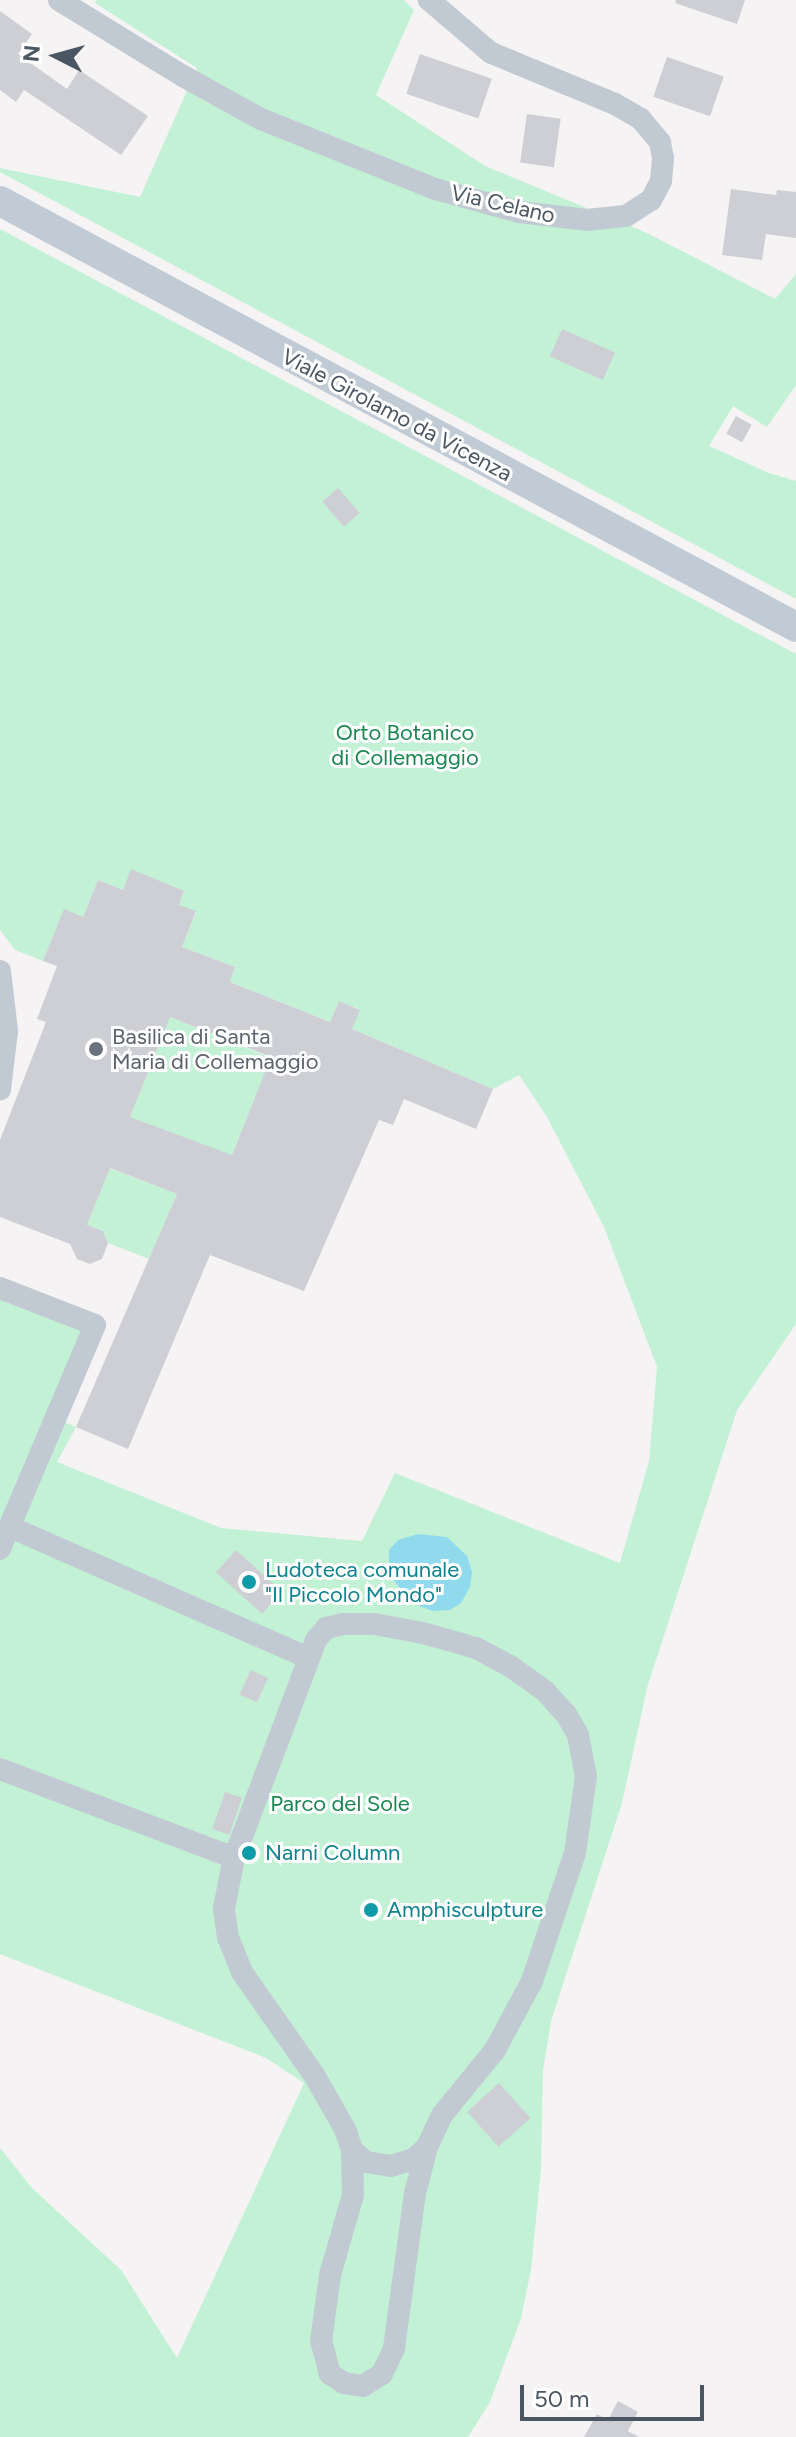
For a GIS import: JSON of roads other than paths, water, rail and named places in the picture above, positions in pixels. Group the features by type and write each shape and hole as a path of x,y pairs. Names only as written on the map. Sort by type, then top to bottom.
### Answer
{"main road":[{"name":"Viale Girolamo da Vicenza","path":"0,201 796,627"}],"street":[{"name":"Via Celano","path":"59,0 183,76 261,119 435,189 519,212 587,220 626,216 651,200 661,181 663,158 660,142 641,119 615,104 491,53 429,0"},
{"path":"0,971 7,1031 0,1090"},
{"path":"0,1288 95,1325 0,1549"},
{"path":"10,1527 309,1658"},
{"path":"369,2167 350,2208 330,2275 321,2341 330,2374 344,2383 363,2386 373,2382 388,2364 400,2317 414,2200 427,2147 442,2115 495,2050 532,1981 566,1887 582,1822 586,1788 582,1750 570,1721 545,1691 493,1656 457,1641 388,1626 343,1624 322,1630 309,1658 234,1858 224,1908 233,1953 252,1989 314,2075 346,2131 352,2150 369,2167 400,2175 414,2200"},
{"path":"0,1769 234,1858"},
{"path":"369,2167 407,2162 427,2147"}],"water":[{"path":"418,1534 447,1537 467,1556 472,1572 470,1587 461,1603 450,1610 433,1611 414,1604 389,1575 389,1550 398,1540"}],"place":[{"name":"Basilica di Santa Maria di Collemaggio","path":"96,1049"},
{"name":"Ludoteca comunale \"Il Piccolo Mondo\"","path":"249,1582"},
{"name":"Narni Column","path":"249,1853"},
{"name":"Amphisculpture","path":"371,1910"}],"park label":[{"name":"Orto Botanico di Collemaggio","path":"405,744"},
{"name":"Parco del Sole","path":"340,1804"}]}
